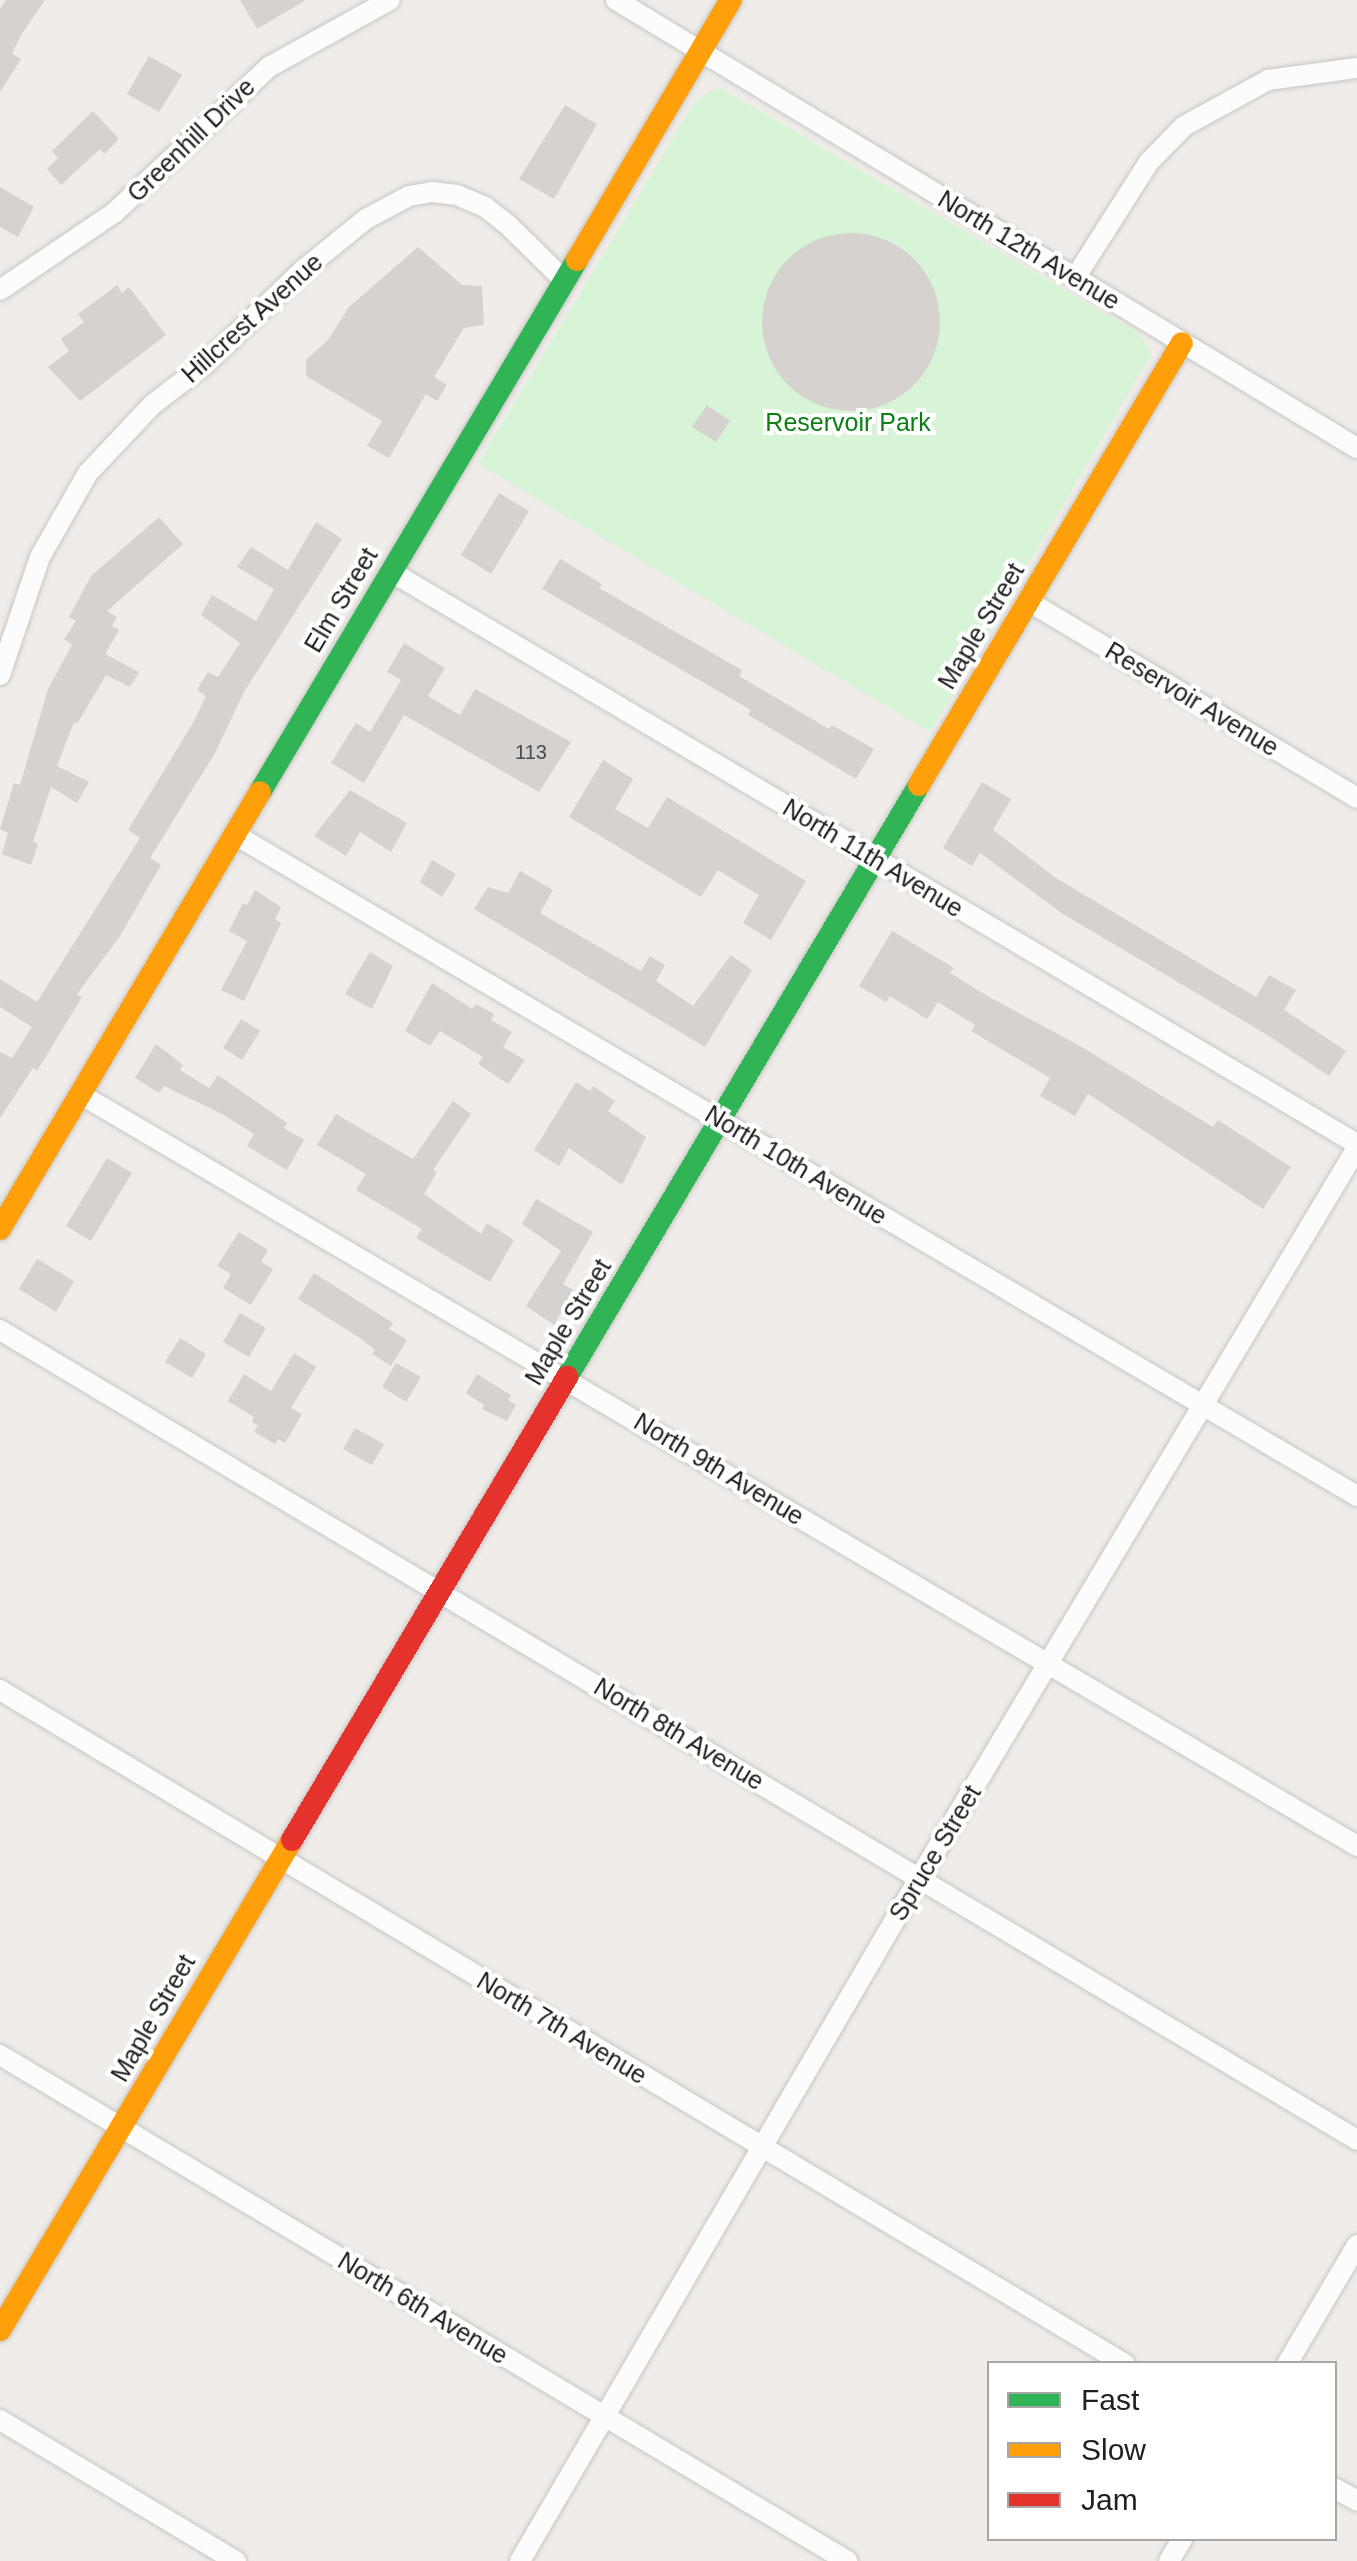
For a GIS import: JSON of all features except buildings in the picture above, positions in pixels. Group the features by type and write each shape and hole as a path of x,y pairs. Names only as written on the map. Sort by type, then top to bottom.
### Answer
{"street":[{"name":"Greenhill Drive","path":"0,290 114,212 269,67 390,0"},
{"name":"North 12th Avenue","path":"616,0 1357,448"},
{"name":"Elm Street","path":"0,1227 731,0"},
{"path":"1074,278 1149,162 1184,126 1268,80 1357,68"},
{"name":"Hillcrest Avenue","path":"0,674 40,557 88,473 152,405 204,365 303,270 366,219 409,196 432,192 457,195 485,207 507,224 564,280"},
{"name":"Maple Street","path":"0,2330 1182,343"},
{"name":"North 11th Avenue","path":"390,570 1357,1146"},
{"name":"Reservoir Avenue","path":"1028,600 1357,798"},
{"name":"North 10th Avenue","path":"234,834 1357,1496"},
{"name":"North 9th Avenue","path":"80,1094 1357,1846"},
{"name":"Spruce Street","path":"520,2561 920,1878 1357,1146"},
{"name":"North 8th Avenue","path":"0,1330 1357,2140"},
{"name":"North 7th Avenue","path":"0,1690 1120,2361"},
{"name":"North 6th Avenue","path":"0,2056 847,2561"},
{"path":"1288,2361 1357,2245"},
{"path":"0,2420 236,2561"}],"green space":[{"name":"Reservoir Park","path":"722,89 1139,334 1152,353 930,732 478,464 694,103 712,90"}],"traffic: fast":[{"path":"260,792 577,260"},
{"path":"567,1377 919,785"}],"traffic: slow":[{"path":"577,260 731,0"},
{"path":"919,785 1182,343"},
{"path":"0,1229 260,792"},
{"path":"0,2330 292,1840"}],"traffic: jam":[{"path":"292,1840 567,1377"}]}
